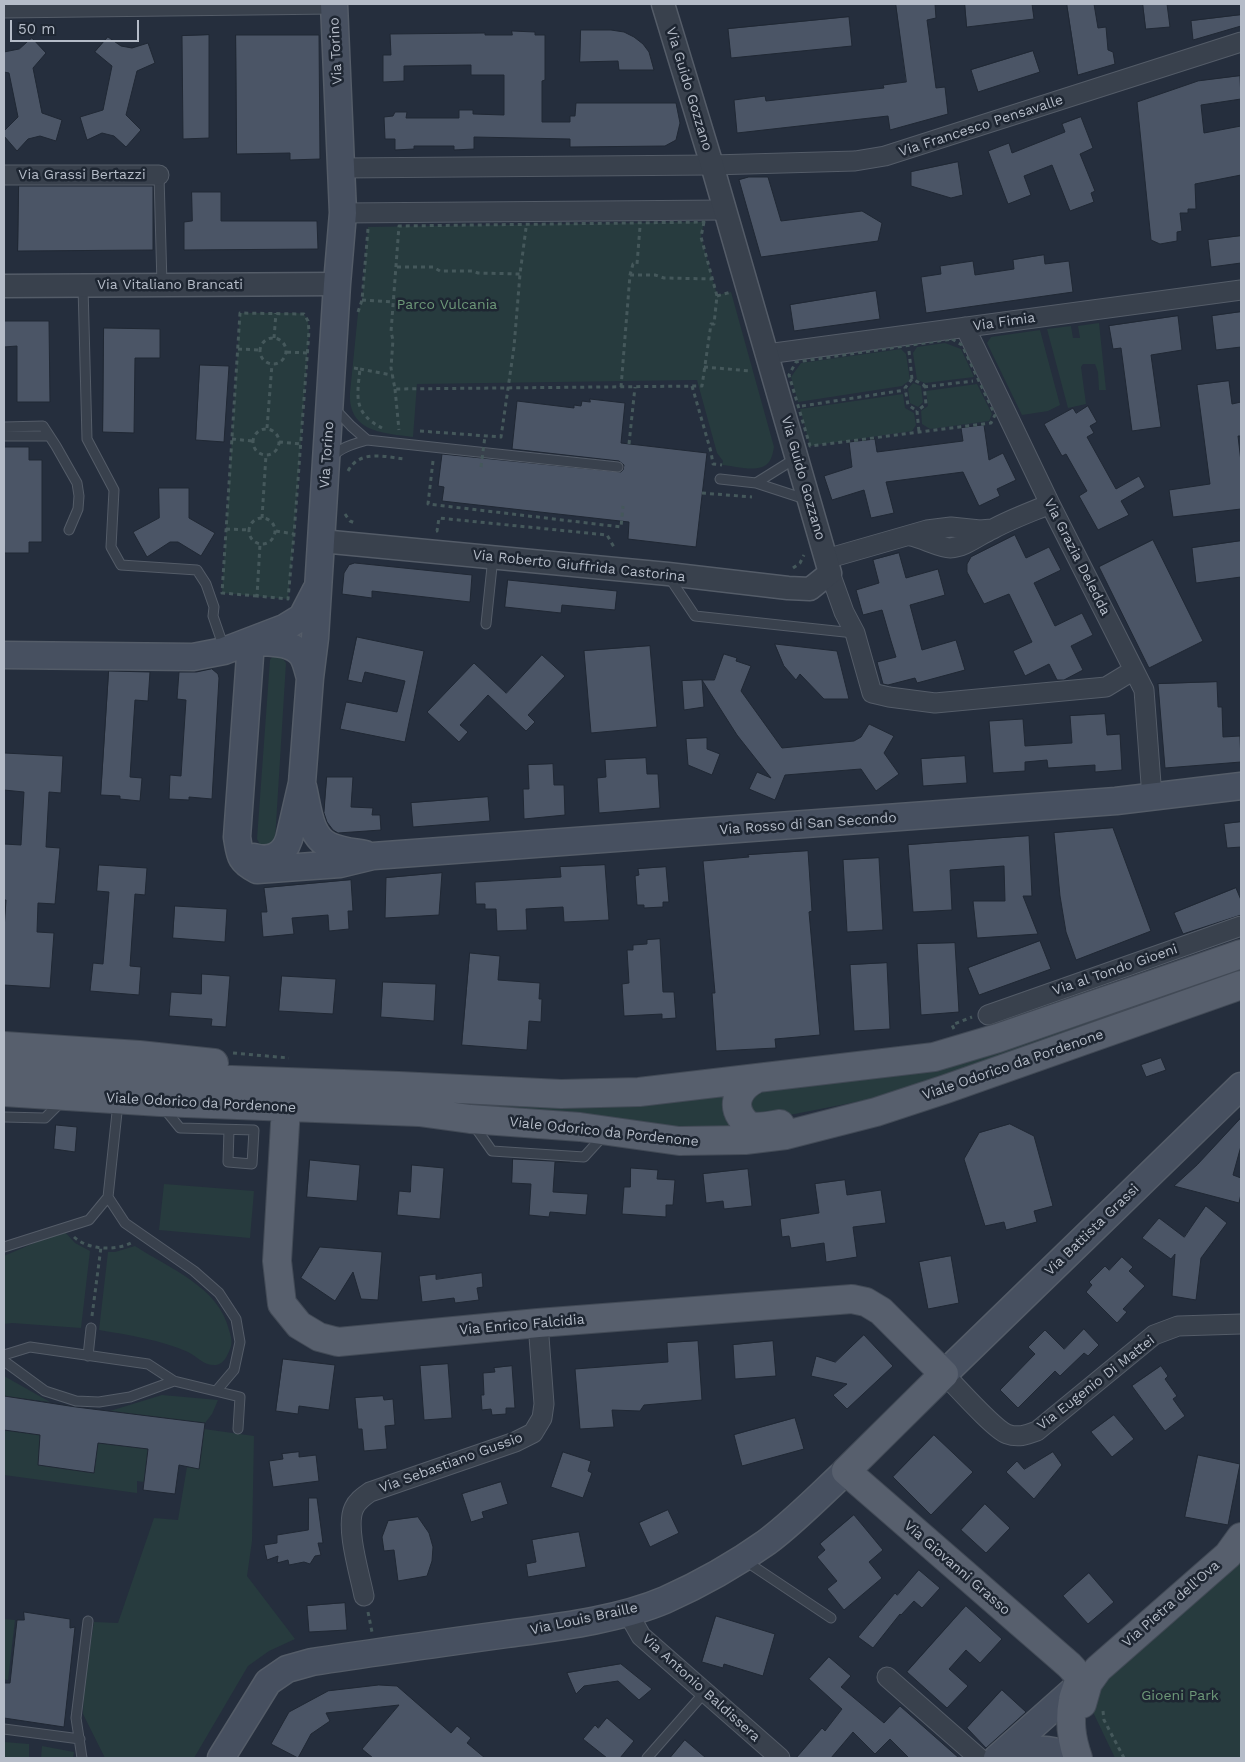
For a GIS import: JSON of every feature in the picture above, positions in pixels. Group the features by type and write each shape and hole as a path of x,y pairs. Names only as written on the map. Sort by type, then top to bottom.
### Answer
{"main road":[{"name":"Via Torino","path":"242,855 269,859 279,855 286,848 302,783 315,638 318,587 311,542 337,470 331,401 343,213 336,4"},
{"path":"4,655 193,657 224,651 284,628 302,617 318,587"},
{"path":"250,642 281,644 292,647 302,656 310,678"},
{"path":"250,642 238,824 242,855 257,870 340,864 373,856"},
{"path":"302,783 313,830 320,840 330,846 373,856"},
{"name":"Via Rosso di San Secondo","path":"373,856 1116,801 1241,786"},
{"name":"Viale Odorico da Pordenone","path":"4,1068 148,1077 561,1094 639,1092 934,1057 998,1038 1241,954"},
{"name":"Viale Odorico da Pordenone","path":"4,1092 118,1100 420,1112 470,1119 580,1127 679,1141 745,1140 786,1135 876,1112 1241,985"},
{"path":"4,1046 169,1058 399,1086"},
{"path":"756,1079 747,1084 736,1102 737,1111 742,1120 750,1126 876,1112"},
{"name":"Via Battista Grassi","path":"944,1374 1241,1086"},
{"name":"Via Enrico Falcidia","path":"286,1107 277,1261 282,1304 299,1325 318,1337 338,1342 538,1323 852,1299 866,1302 881,1311 944,1374"},
{"name":"Via Louis Braille","path":"221,1758 268,1682 287,1668 312,1662 526,1631 628,1613 704,1581 742,1559 789,1524 846,1471 944,1374"},
{"name":"Via Giovanni Grasso","path":"846,1471 1073,1676"},
{"name":"Via Pietra dell'Ova","path":"1088,1758 1081,1744 1080,1711 1082,1697 1088,1683 1098,1669 1228,1555 1241,1537"},
{"path":"992,1758 1073,1676 1098,1669"},
{"path":"1073,1676 1070,1728 1077,1758"},
{"path":"992,1758 1044,1748 1077,1758"}],"street":[{"path":"4,8 336,4"},
{"name":"Via Guido Gozzano","path":"663,4 712,165 759,358 796,458 828,566 844,612 855,633 872,693 935,703 1106,687 1134,670"},
{"name":"Via Francesco Pensavalle","path":"342,168 712,165 855,161 885,156 1241,42"},
{"name":"Via Grassi Bertazzi","path":"4,175 159,175"},
{"path":"343,213 724,210"},
{"name":"Via Vitaliano Brancati","path":"4,286 337,284"},
{"name":"Via Fimia","path":"759,358 964,327 1241,290"},
{"name":"Via Grazia Deledda","path":"964,327 1050,504 1144,690 1152,797"},
{"path":"828,566 908,535 927,530 951,526 980,530 992,529 1050,504"},
{"name":"Via Roberto Giuffrida Castorina","path":"311,542 493,557 788,588 810,589 816,586 828,566"},
{"name":"Via al Tondo Gioeni","path":"988,1015 1241,926"},
{"name":"Via Sebastiano Gussio","path":"364,1596 350,1525 353,1509 359,1500 370,1492 515,1442 533,1433 542,1418 544,1404 538,1323"},
{"name":"Via Eugenio Di Mattei","path":"944,1374 994,1425 1006,1434 1022,1436 1037,1431 1154,1335 1178,1326 1241,1324"},
{"name":"Via Antonio Baldissera","path":"628,1613 641,1636 780,1758"},
{"path":"887,1677 992,1758"}],"lane":[{"path":"159,175 162,285"},
{"path":"83,286 87,439 114,490 111,547 121,566 197,570 206,584 214,607 213,616 224,651"},
{"path":"331,401 338,413 367,440"},
{"path":"4,427 43,426 77,484 79,496 78,509 70,530"},
{"path":"4,436 49,436"},
{"path":"337,470 338,451 349,445 367,440 618,467"},
{"path":"756,483 796,458"},
{"path":"720,479 756,483 809,501"},
{"path":"486,624 493,557"},
{"path":"668,574 695,616 855,633"},
{"path":"4,1117 45,1118 67,1096"},
{"path":"4,1247 89,1220 108,1197 118,1100"},
{"path":"160,1102 180,1128 254,1130 252,1164 228,1162 229,1130"},
{"path":"108,1197 125,1223 194,1271 219,1293 236,1319 240,1342 234,1370 217,1390"},
{"path":"88,1356 91,1328"},
{"path":"4,1355 30,1347 148,1364 174,1381 240,1396 238,1429"},
{"path":"4,1361 45,1391 76,1401 99,1402 130,1397 174,1381"},
{"path":"742,1559 831,1618"},
{"path":"82,1758 76,1718 88,1621"},
{"path":"647,1758 705,1692"},
{"path":"4,1729 80,1739"}],"path":[{"path":"392,226 704,222 701,237 717,296 714,324 711,324 702,386 396,389"},
{"path":"621,387 630,275 634,264 637,264 640,223"},
{"path":"413,430 501,437 514,347 526,225"},
{"path":"399,226 391,332 393,340 392,375 396,389 399,430"},
{"path":"358,314 362,300 368,227 376,227"},
{"path":"397,267 433,267 440,270 473,270 478,273 520,274"},
{"path":"630,275 712,279"},
{"path":"717,296 731,292 733,301"},
{"path":"362,300 393,302"},
{"path":"240,313 304,314 308,321 308,353 288,598 222,593 238,349 240,313"},
{"path":"274,338 276,313"},
{"path":"274,338 285,344 287,352 280,363 272,364 265,361 260,350 266,340 274,338"},
{"path":"952,339 962,345 994,415 991,423 810,446 789,375 796,362 908,345 952,339"},
{"path":"908,345 912,379 905,390 908,405 917,411"},
{"path":"238,349 260,350"},
{"path":"287,352 308,353"},
{"path":"704,367 753,371 759,358"},
{"path":"354,360 354,368 392,375"},
{"path":"267,428 272,364"},
{"path":"360,369 357,400 360,409 366,417 382,428 406,430"},
{"path":"912,379 924,385 926,404 917,411"},
{"path":"924,387 978,380"},
{"path":"692,386 713,464 731,466"},
{"path":"629,444 635,387"},
{"path":"798,406 905,390"},
{"path":"917,411 919,432"},
{"path":"267,428 277,434 279,442 276,450 266,455 258,452 253,441 259,430 267,428"},
{"path":"481,467 485,436"},
{"path":"232,439 253,441"},
{"path":"279,442 301,444"},
{"path":"262,518 266,455"},
{"path":"337,470 348,469 354,462 364,456 409,459"},
{"path":"428,461 433,461 428,504 621,527 623,506"},
{"path":"702,493 731,496"},
{"path":"344,511 350,521 362,524"},
{"path":"262,518 274,523 276,532 269,542 260,544 253,541 249,530 252,523 262,518"},
{"path":"428,531 437,532 439,518 607,535 616,550"},
{"path":"226,529 249,530"},
{"path":"276,532 294,534"},
{"path":"294,542 311,542"},
{"path":"258,596 260,544"},
{"path":"792,568 796,567 804,558 804,549"},
{"path":"956,1037 952,1025 979,1015 988,1015"},
{"path":"226,1052 294,1059"},
{"path":"65,1227 77,1239 87,1245 101,1247 125,1246 143,1237"},
{"path":"91,1328 101,1247"},
{"path":"364,1596 377,1652"},
{"path":"1103,1702 1104,1720 1124,1758"}],"green space":[{"name":"Parco Vulcania","path":"704,222 701,237 717,295 731,292 774,447 771,459 765,466 760,468 740,468 722,465 723,461 717,453 697,380 417,384 413,437 380,432 362,423 355,416 351,406 350,393 358,313 362,300 368,227"},
{"path":"240,313 297,313 304,314 308,321 309,331 288,599 222,593"},
{"path":"1099,323 1106,390 1099,390 1098,372 1095,364 1083,364 1081,367 1086,404 1068,408 1047,329 1071,326 1073,338 1080,338 1078,326"},
{"path":"1040,330 1060,405 1048,411 1022,415 987,343 991,337"},
{"path":"945,343 961,349 974,377 925,383 917,380 913,353 917,347"},
{"path":"901,349 906,354 910,380 902,386 798,402 791,377 801,363"},
{"path":"913,383 921,386 923,402 918,407 910,403 908,389"},
{"path":"977,384 992,414 989,421 930,429 922,424 921,411 928,406 926,391"},
{"path":"903,394 905,408 914,413 916,425 912,431 810,446 800,409"},
{"path":"272,657 280,657 286,663 275,840 266,847 261,846 257,839 270,660"},
{"path":"1241,965 1241,971 978,1066 866,1100 764,1120 754,1118 748,1095"},
{"path":"355,1094 564,1107 610,1107 724,1094 722,1105 724,1114 728,1123 735,1131 721,1133"},
{"path":"164,1184 254,1191 250,1238 159,1230"},
{"path":"65,1232 75,1243 90,1251 81,1328 4,1324 4,1256 48,1237"},
{"path":"135,1246 191,1280 215,1302 224,1315 231,1340 229,1352 221,1363 216,1365 208,1364 188,1352 167,1344 99,1330 108,1252 115,1252"},
{"path":"4,1376 50,1402 4,1396"},
{"path":"162,1395 218,1400 212,1414 205,1423 110,1411"},
{"path":"204,1429 254,1436 252,1541 247,1576 295,1639 269,1651 248,1666 194,1758 105,1758 83,1714 84,1687 94,1622 118,1623 154,1518 178,1520 187,1467 199,1468"},
{"path":"4,1430 40,1435 38,1465 93,1473 98,1443 148,1449 144,1482 137,1481 137,1493 4,1475"},
{"name":"Gioeni Park","path":"1241,1558 1241,1758 1115,1758 1092,1710 1096,1691 1105,1679"},
{"path":"4,1619 15,1620 8,1680 4,1679"},
{"path":"4,1742 29,1744 29,1758 4,1758"},
{"path":"42,1746 74,1752 73,1758 41,1758"}],"building":[{"path":"896,4 935,4 936,18 927,20 936,88 945,87 948,114 890,130 888,116 737,133 734,100 765,96 766,101 884,88 883,85 906,82"},
{"path":"965,4 1032,4 1034,19 967,27"},
{"path":"1067,4 1094,4 1098,28 1106,27 1108,50 1113,52 1115,64 1078,75"},
{"path":"1143,4 1167,4 1170,27 1146,29"},
{"path":"1241,15 1241,26 1193,40 1191,21"},
{"path":"849,17 852,46 731,58 728,29"},
{"path":"581,30 611,30 624,32 634,37 649,52 654,70 619,70 618,61 580,62"},
{"path":"512,31 535,32 535,35 545,35 545,80 542,81 542,122 570,122 570,116 575,116 576,103 676,103 680,123 676,140 665,146 570,147 570,139 474,137 474,149 454,150 454,146 414,146 414,149 395,150 395,139 385,139 384,117 393,116 395,112 407,112 406,118 459,118 459,110 473,110 473,114 504,115 504,75 471,75 471,65 404,66 404,81 383,82 383,55 391,55 390,34 485,33 485,35 512,35"},
{"path":"209,35 209,138 183,139 182,36"},
{"path":"236,35 319,35 320,159 290,160 290,153 237,154"},
{"path":"108,37 121,46 132,48 148,43 155,63 137,71 126,115 141,130 126,147 114,136 102,133 87,140 80,117 103,110 112,66 95,52"},
{"path":"32,38 46,53 33,68 42,113 62,120 56,141 40,136 28,139 17,151 4,136 4,131 18,117 9,73 4,72 4,52 19,49"},
{"path":"1033,51 1040,72 978,92 971,70"},
{"path":"1240,76 1241,99 1201,105 1204,133 1241,126 1241,175 1195,184 1196,209 1188,209 1188,213 1180,213 1182,231 1177,232 1177,241 1160,244 1151,240 1137,102 1198,81"},
{"path":"1081,117 1093,148 1080,154 1095,191 1091,193 1094,202 1070,211 1052,165 1024,176 1031,195 1008,204 988,151 1009,143 1012,153 1065,132 1062,124"},
{"path":"958,162 963,195 951,198 911,186 911,172"},
{"path":"749,177 768,177 781,221 862,211 882,223 878,241 761,257 739,180"},
{"path":"19,186 153,186 153,250 18,251"},
{"path":"192,192 221,192 221,221 317,221 318,249 184,250 184,222 192,221"},
{"path":"1241,236 1241,263 1211,267 1208,240"},
{"path":"1044,255 1045,264 1069,261 1073,292 926,313 921,277 941,274 940,266 973,261 975,275 1014,269 1013,260"},
{"path":"876,291 880,319 794,331 790,305"},
{"path":"1241,312 1241,347 1216,350 1212,316"},
{"path":"1178,316 1182,350 1151,355 1161,427 1132,431 1121,348 1113,349 1109,326"},
{"path":"4,321 49,321 50,402 17,402 17,346 4,347"},
{"path":"104,328 160,329 160,358 135,358 134,433 103,432"},
{"path":"200,365 229,366 224,442 196,440"},
{"path":"1229,381 1232,404 1241,402 1241,436 1238,436 1241,462 1241,509 1173,517 1169,490 1210,484 1197,385"},
{"path":"590,399 625,403 621,443 707,453 696,547 628,539 629,522 442,501 444,487 438,486 442,454 621,472 624,465 619,461 512,449 517,401 574,408 574,405 581,406 582,401 590,402"},
{"path":"1088,406 1097,422 1090,426 1094,433 1087,437 1116,489 1139,476 1145,487 1121,501 1129,515 1098,530 1079,496 1087,491 1066,454 1062,456 1044,424 1073,408 1076,413"},
{"path":"984,425 989,460 1003,453 1016,480 997,489 1000,496 979,506 963,472 886,482 894,513 871,518 864,490 832,500 824,476 852,467 849,442 875,439 877,452 963,441 961,428"},
{"path":"4,447 29,447 29,460 42,460 42,542 29,542 29,553 5,553"},
{"path":"159,488 189,488 189,518 215,533 201,556 178,542 170,542 147,557 133,532 159,518"},
{"path":"1015,535 1026,558 1049,547 1061,570 1034,583 1055,626 1082,613 1093,635 1071,646 1083,670 1064,680 1057,680 1049,664 1025,676 1013,651 1032,642 1009,594 984,604 967,572 967,564 971,557"},
{"path":"1153,540 1203,641 1149,668 1099,567"},
{"path":"1241,541 1241,577 1196,583 1192,548"},
{"path":"899,553 906,578 938,569 945,595 910,605 922,650 956,640 965,670 917,683 915,678 888,685 883,684 877,662 896,657 882,610 863,615 856,590 879,583 873,560"},
{"path":"355,563 472,575 470,602 372,591 372,598 342,594 344,573 349,565"},
{"path":"508,580 617,591 615,610 562,605 561,613 505,607"},
{"path":"357,637 424,651 405,742 340,729 346,702 397,712 405,681 365,672 362,683 348,680"},
{"path":"775,644 837,651 849,699 824,699 800,674 796,680 784,666"},
{"path":"650,646 657,727 591,733 584,651"},
{"path":"724,654 737,658 736,661 751,666 741,691 782,748 854,741 861,737 869,724 894,736 884,753 899,774 876,791 861,769 785,775 775,800 749,789 757,772 771,778 737,735 702,680 714,680"},
{"path":"542,655 565,676 528,715 535,722 526,731 488,695 460,725 468,732 459,742 427,712 474,663 506,693"},
{"path":"212,669 218,674 219,678 212,799 189,797 189,800 169,799 170,775 181,776 186,700 177,699 179,672 196,672"},
{"path":"109,671 150,672 148,701 135,700 130,777 142,778 140,801 120,799 120,796 101,795"},
{"path":"702,680 704,707 684,710 682,681"},
{"path":"1217,682 1218,707 1222,707 1223,737 1240,736 1241,762 1165,768 1158,684"},
{"path":"1105,714 1107,735 1120,734 1122,770 1095,772 1095,765 1048,768 1047,760 1025,762 1025,771 993,773 989,721 1023,719 1025,746 1072,743 1070,716"},
{"path":"707,738 707,749 720,754 712,775 688,765 686,739"},
{"path":"4,753 63,756 61,793 49,792 46,847 60,848 55,904 38,903 37,932 54,933 50,988 4,985 6,900 4,900 4,844 21,845 24,792 4,790"},
{"path":"965,756 967,783 923,786 921,759"},
{"path":"646,758 647,774 658,774 660,808 599,813 597,778 606,777 605,760"},
{"path":"553,764 554,785 564,785 565,815 524,819 523,789 529,789 528,765"},
{"path":"327,777 353,777 351,807 373,808 372,815 380,815 381,830 338,833 333,830 327,822 324,813"},
{"path":"488,797 490,821 413,827 411,803"},
{"path":"1241,822 1241,847 1227,848 1224,824"},
{"path":"1113,828 1151,931 1076,960 1066,932 1060,896 1054,833"},
{"path":"1029,836 1032,896 1023,896 1038,934 977,938 973,901 1005,901 1004,866 950,870 952,910 913,912 908,845"},
{"path":"808,851 812,911 809,912 820,1035 775,1039 776,1048 716,1051 712,993 715,993 703,861 749,857 748,855"},
{"path":"879,858 883,930 847,932 843,860"},
{"path":"99,865 147,868 145,895 135,894 130,966 141,967 139,995 90,991 93,963 103,964 109,892 97,891"},
{"path":"605,865 609,920 564,922 563,907 526,909 527,930 497,931 496,909 485,909 485,904 476,904 475,882 561,877 560,867"},
{"path":"666,867 669,902 663,902 663,907 644,908 644,905 637,905 635,876 639,875 638,869"},
{"path":"442,873 439,915 385,918 386,878"},
{"path":"351,880 353,911 348,911 349,929 329,931 328,915 292,918 294,934 263,937 261,912 267,912 264,888"},
{"path":"1236,888 1241,900 1241,915 1183,934 1174,913"},
{"path":"175,906 227,909 225,942 173,938"},
{"path":"660,939 663,992 674,992 676,1018 662,1019 662,1014 624,1016 622,984 629,983 627,950 633,950 633,945 647,944 647,940"},
{"path":"1040,941 1051,969 979,995 968,968"},
{"path":"955,943 959,1012 921,1015 917,944"},
{"path":"470,953 500,956 498,980 540,983 539,999 542,999 541,1022 529,1021 527,1050 462,1045"},
{"path":"887,963 890,1029 854,1031 850,965"},
{"path":"202,974 230,976 226,1027 211,1026 212,1019 169,1016 171,992 201,994"},
{"path":"282,976 336,979 333,1014 279,1011"},
{"path":"383,982 436,984 434,1021 381,1017"},
{"path":"1161,1058 1166,1070 1146,1077 1141,1065"},
{"path":"1241,1118 1241,1146 1233,1175 1241,1178 1239,1203 1174,1186 1197,1165"},
{"path":"1010,1124 1034,1136 1053,1206 1034,1211 1037,1222 1006,1230 1004,1222 985,1226 964,1159 979,1133"},
{"path":"56,1125 77,1127 75,1152 54,1149"},
{"path":"513,1159 570,1162 555,1162 553,1192 588,1194 586,1215 550,1212 549,1217 529,1215 531,1184 512,1183"},
{"path":"310,1160 360,1165 357,1201 307,1197"},
{"path":"412,1165 444,1168 440,1219 397,1215 399,1191 410,1192"},
{"path":"631,1168 658,1170 657,1179 675,1180 673,1205 666,1205 666,1217 622,1214 624,1187 630,1187"},
{"path":"748,1169 752,1206 724,1209 723,1201 706,1203 703,1174"},
{"path":"845,1180 847,1195 881,1190 886,1223 853,1227 857,1257 826,1262 824,1243 791,1248 789,1236 782,1237 780,1219 819,1213 815,1184"},
{"path":"1206,1206 1227,1223 1201,1258 1196,1300 1172,1296 1175,1254 1171,1259 1142,1238 1159,1218 1184,1237"},
{"path":"320,1247 382,1252 378,1300 361,1299 353,1272 335,1301 301,1278"},
{"path":"951,1256 959,1303 928,1309 919,1262"},
{"path":"1122,1257 1133,1267 1129,1271 1145,1286 1123,1309 1127,1312 1117,1323 1086,1292 1092,1285 1089,1282 1105,1266 1109,1270"},
{"path":"482,1273 483,1287 477,1288 479,1300 455,1303 454,1298 422,1302 419,1276 436,1274 436,1279"},
{"path":"1084,1329 1099,1345 1088,1356 1084,1353 1060,1376 1055,1371 1018,1408 1000,1390 1035,1354 1028,1347 1045,1330 1064,1349"},
{"path":"864,1335 893,1366 847,1409 833,1395 847,1384 811,1376 816,1356 835,1362"},
{"path":"698,1341 702,1400 644,1405 640,1411 612,1410 614,1427 580,1429 575,1369 668,1362 667,1343"},
{"path":"773,1341 776,1376 735,1379 733,1345"},
{"path":"283,1359 335,1365 329,1410 299,1406 298,1414 276,1411"},
{"path":"448,1364 452,1418 424,1420 420,1366"},
{"path":"512,1366 515,1408 506,1408 506,1414 492,1415 491,1409 482,1410 481,1395 484,1395 483,1373 495,1372 494,1368"},
{"path":"1161,1366 1168,1376 1165,1379 1177,1396 1173,1399 1185,1416 1165,1431 1132,1386"},
{"path":"4,1396 205,1423 199,1469 179,1465 175,1494 143,1490 148,1449 98,1443 94,1473 38,1465 40,1435 4,1430"},
{"path":"383,1396 384,1400 393,1399 395,1425 385,1426 387,1449 364,1451 362,1429 358,1429 355,1398"},
{"path":"1114,1415 1134,1439 1112,1457 1091,1432"},
{"path":"795,1418 804,1449 742,1466 734,1435"},
{"path":"934,1435 973,1472 931,1515 893,1477"},
{"path":"299,1452 299,1457 316,1455 319,1481 273,1487 269,1461 283,1459 282,1454"},
{"path":"563,1452 591,1461 588,1471 592,1473 583,1498 551,1487"},
{"path":"1053,1452 1062,1465 1034,1499 1006,1472 1017,1461 1024,1469"},
{"path":"1198,1455 1240,1464 1228,1525 1185,1517"},
{"path":"501,1482 508,1504 482,1512 484,1518 471,1522 462,1494"},
{"path":"309,1498 317,1498 323,1543 318,1543 321,1555 315,1556 310,1564 304,1562 289,1565 288,1560 277,1563 278,1556 267,1560 264,1545 277,1543 277,1535 308,1530"},
{"path":"985,1504 1010,1528 986,1553 961,1530"},
{"path":"668,1510 679,1533 650,1547 639,1523"},
{"path":"854,1515 883,1550 869,1562 882,1578 844,1610 827,1589 837,1581 817,1557 825,1550 820,1544"},
{"path":"418,1517 429,1533 433,1547 432,1561 427,1576 398,1581 394,1550 384,1551 382,1537 388,1521"},
{"path":"579,1532 586,1567 528,1577 526,1564 536,1562 532,1540"},
{"path":"919,1570 940,1588 922,1608 914,1601 900,1614 873,1648 858,1637 895,1593 897,1595"},
{"path":"1089,1573 1114,1602 1088,1624 1063,1596"},
{"path":"345,1603 347,1630 309,1632 307,1606"},
{"path":"966,1606 1002,1639 980,1663 966,1650 949,1669 968,1686 947,1708 907,1672"},
{"path":"24,1612 70,1619 70,1628 75,1627 64,1727 4,1718 4,1683 10,1683 17,1620 24,1620"},
{"path":"716,1616 775,1634 763,1676 724,1664 723,1668 702,1662"},
{"path":"829,1657 851,1676 841,1687 884,1723 900,1706 959,1758 909,1758 890,1739 875,1754 853,1732 831,1758 796,1758 822,1728 825,1731 842,1709 809,1679"},
{"path":"621,1664 652,1689 639,1700 618,1681 584,1686 576,1694 567,1673"},
{"path":"379,1685 397,1686 451,1733 457,1726 471,1738 467,1743 485,1758 373,1758 362,1749 399,1705 326,1713 330,1721 311,1734 298,1758 271,1744 289,1712 328,1691"},
{"path":"1002,1690 1026,1712 986,1748 967,1728"},
{"path":"607,1718 634,1741 620,1758 607,1758 583,1739 595,1725 598,1728"},
{"path":"685,1740 706,1758 670,1758"}]}
